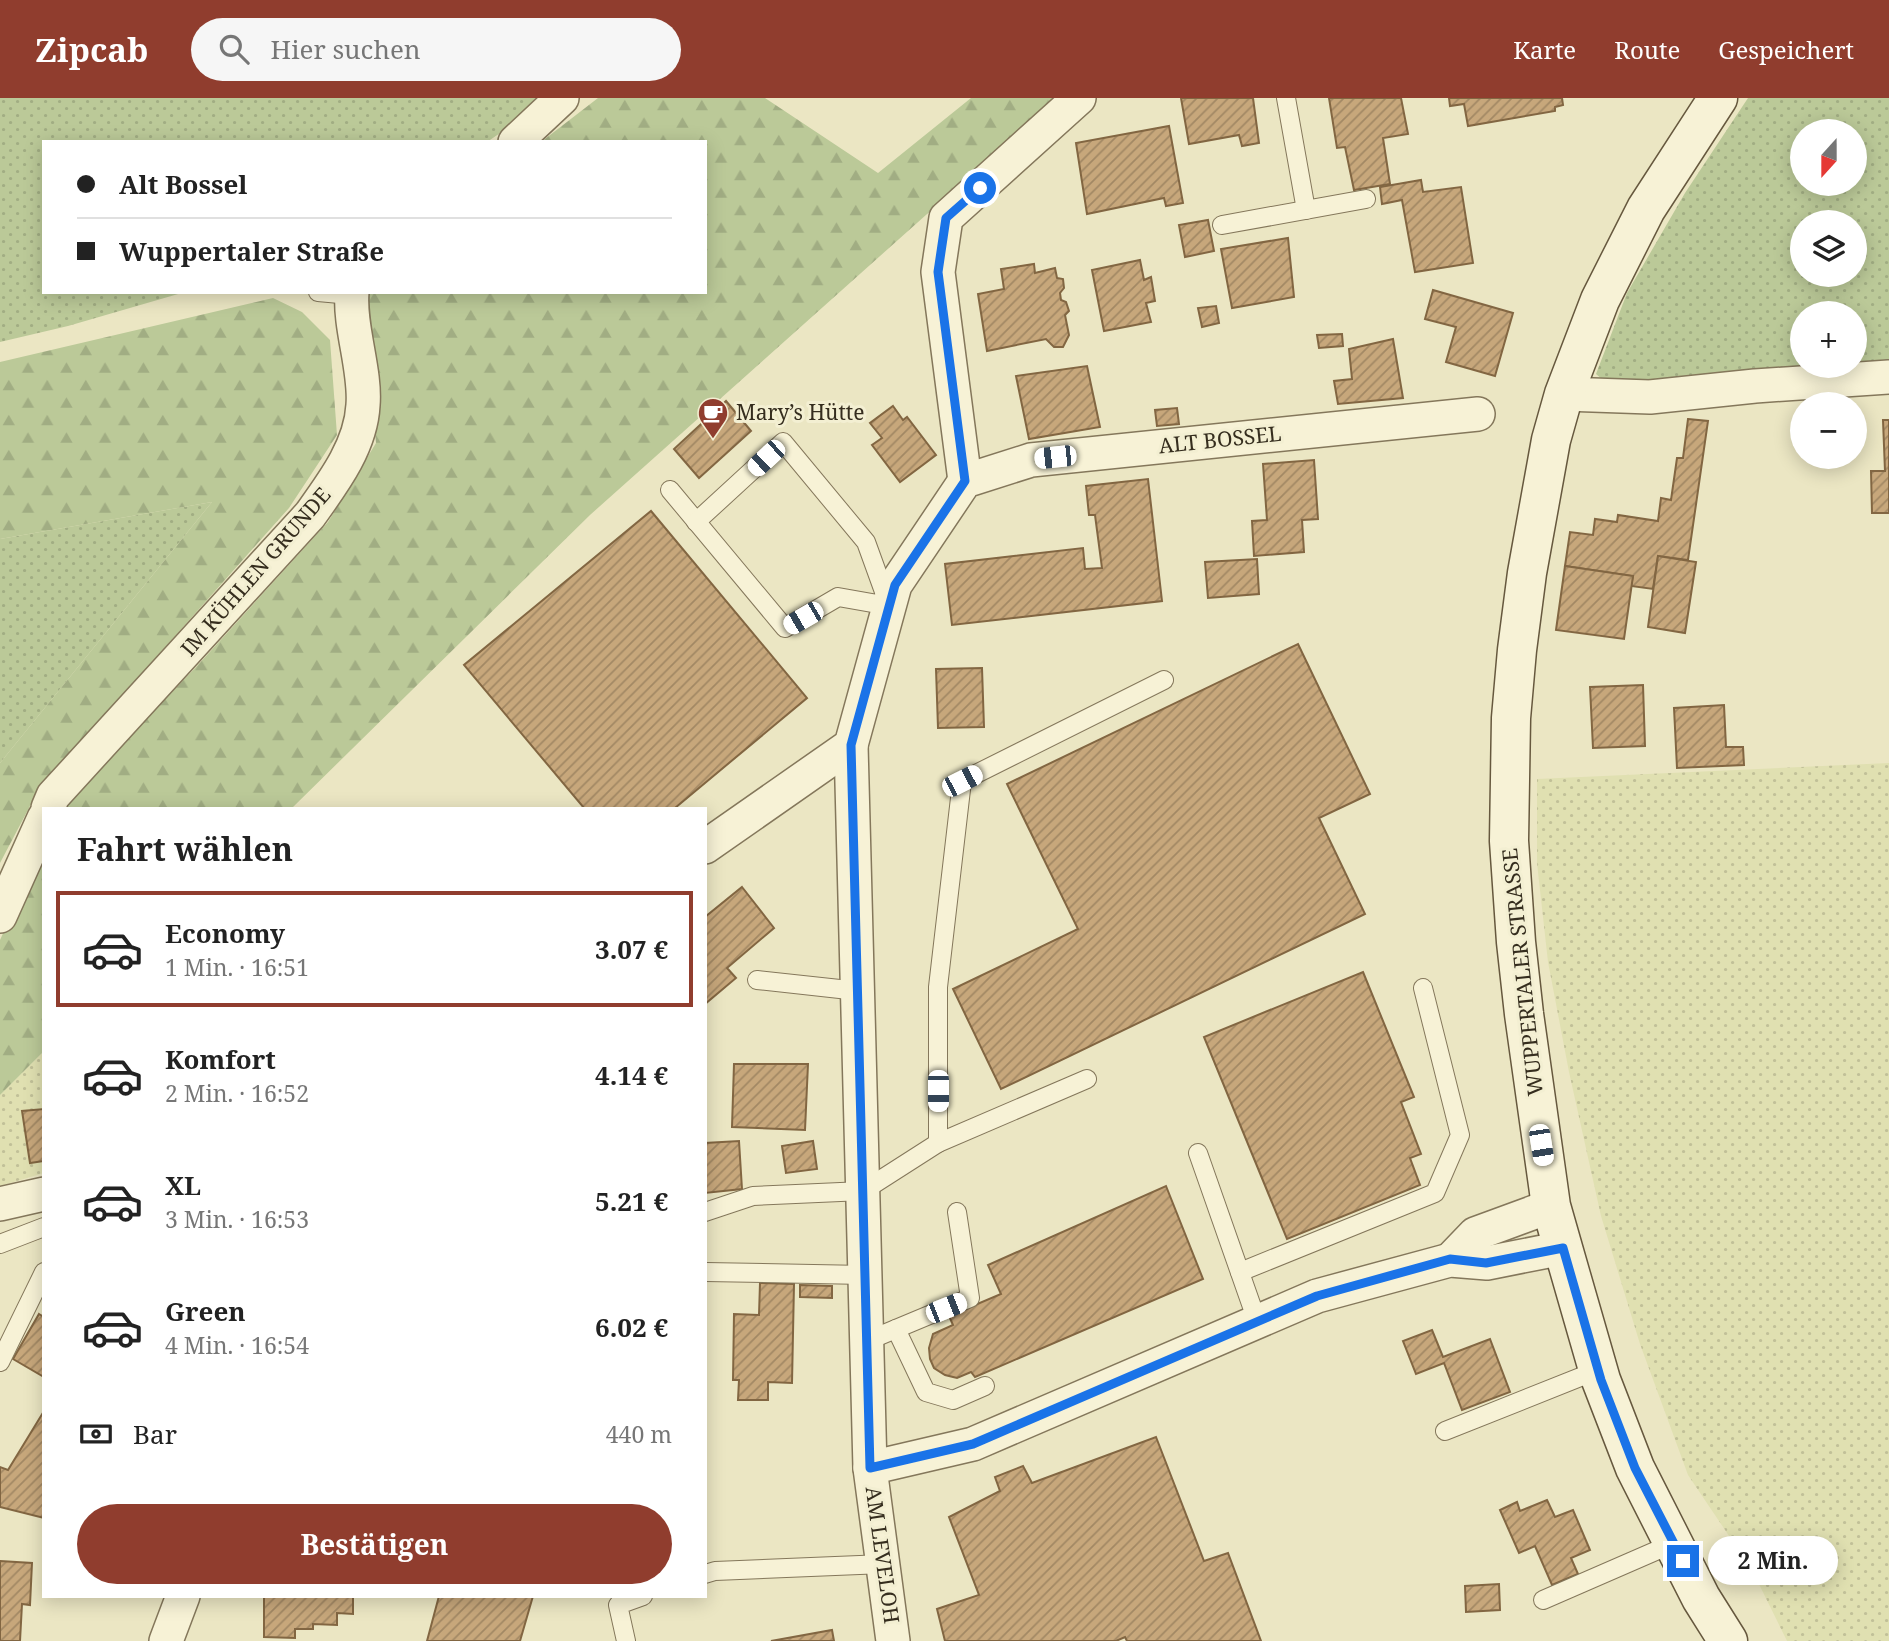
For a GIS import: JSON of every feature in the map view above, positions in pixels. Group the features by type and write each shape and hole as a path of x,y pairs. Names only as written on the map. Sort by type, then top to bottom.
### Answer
{"main road":[{"name":"WUPPERTALER STRASSE","path":"1718,98 1646,209 1601,300 1564,394 1546,462 1527,573 1511,718 1509,841 1521,990 1551,1206 1598,1370 1635,1468 1701,1598 1728,1641"}],"street":[{"path":"517,140 562,98"},
{"path":"707,846 851,745 895,585 965,481 938,272 946,218 1079,98"},
{"name":"IM KÜHLEN GRUNDE","path":"48,807 53,796 310,515 338,476 357,432 363,405 352,294"},
{"path":"1564,394 1650,397 1755,386 1889,377"},
{"name":"ALT BOSSEL","path":"965,481 1031,460 1478,414"},
{"name":"AM LEVELOH","path":"851,745 865,1275 882,1335 870,1468 893,1641"},
{"path":"0,916 42,822"},
{"path":"0,1204 42,1194"},
{"name":"AM LEVELOH","path":"1450,1259 1475,1234 1551,1206"},
{"name":"AM LEVELOH","path":"870,1468 973,1444 1317,1296 1450,1259 1486,1263 1563,1248"},
{"path":"166,1641 182,1598"}],"lane":[{"path":"1286,98 1306,210"},
{"path":"1222,225 1366,199"},
{"path":"696,522 783,442 866,542 889,607"},
{"path":"670,490 785,628 838,597 889,607"},
{"path":"938,1143 938,988 962,781 1164,680"},
{"path":"757,980 858,991"},
{"path":"1240,1272 1436,1193 1460,1135 1423,988"},
{"path":"707,1211 753,1196 863,1191 938,1143 1087,1079"},
{"path":"1198,1153 1257,1321"},
{"path":"957,1212 970,1298 882,1335 926,1392 953,1401 985,1387"},
{"path":"0,1244 42,1228"},
{"path":"707,1272 865,1275"},
{"path":"0,1362 42,1276"},
{"path":"1445,1431 1598,1370"},
{"path":"1543,1600 1674,1543"},
{"path":"707,1570 884,1564"},
{"path":"626,1641 618,1605 637,1598"}],"green space":[{"path":"0,98 537,98 506,129 490,140 42,140 42,294 178,294 68,326 0,342"},
{"path":"598,98 765,98 878,173 971,98 1057,98 590,515 293,807 61,807 197,666 328,522 376,443 363,294 707,294 707,140 544,140"},
{"path":"1748,98 1889,98 1889,364 1867,366 1867,301 1790,301 1790,372 1611,387 1596,374 1627,293 1685,193"},
{"path":"273,298 302,312 330,340 337,435 289,508 39,789 0,863 0,763 212,502 0,539 0,362"},
{"path":"212,502 0,763 0,539"},
{"path":"1889,763 1889,1641 1787,1641 1752,1570 1688,1475 1640,1344 1601,1216 1548,962 1537,863 1537,779"},
{"path":"42,847 42,1053 0,1095 0,940"},
{"path":"42,1053 42,1174 0,1186 0,1095"}],"building":[{"path":"1181,98 1253,98 1259,143 1242,146 1239,135 1189,144"},
{"path":"1329,98 1401,98 1408,134 1383,138 1390,184 1354,190 1345,147 1337,148"},
{"path":"1449,98 1562,98 1563,105 1555,107 1555,111 1468,126 1464,104 1450,106"},
{"path":"1169,126 1183,203 1166,206 1164,198 1087,214 1076,143"},
{"path":"1421,180 1423,192 1461,187 1473,263 1415,272 1402,200 1382,204 1380,187"},
{"path":"1208,220 1214,251 1185,257 1179,225"},
{"path":"1288,238 1294,297 1232,308 1221,249"},
{"path":"1140,260 1144,280 1151,277 1155,301 1146,303 1151,322 1104,331 1092,270"},
{"path":"1034,264 1035,273 1055,268 1057,278 1063,279 1064,288 1060,293 1061,300 1066,302 1069,311 1065,315 1069,335 1063,347 1054,347 1046,339 987,351 978,294 1004,289 1001,269"},
{"path":"1433,290 1513,313 1495,376 1446,362 1456,327 1425,319"},
{"path":"1216,306 1219,323 1202,327 1198,308"},
{"path":"1342,334 1343,346 1319,348 1317,335"},
{"path":"1393,339 1403,398 1338,404 1334,381 1352,379 1349,349"},
{"path":"1087,366 1100,427 1029,439 1016,376"},
{"name":"Mary’s Hütte","path":"726,401 751,431 699,478 674,449"},
{"path":"893,406 903,420 907,417 936,455 900,482 872,445 882,438 870,423"},
{"path":"1177,408 1179,424 1157,426 1155,410"},
{"path":"1688,419 1708,421 1688,560 1658,556 1653,589 1631,586 1633,576 1565,566 1570,532 1593,535 1595,519 1617,522 1618,515 1658,521 1661,498 1671,500 1677,458 1683,458"},
{"path":"1883,420 1889,420 1889,513 1872,513 1871,471 1885,471"},
{"path":"1314,460 1318,519 1302,520 1304,552 1254,556 1252,521 1267,520 1263,464"},
{"path":"1148,479 1162,601 952,625 945,564 1083,548 1085,569 1102,568 1095,515 1089,515 1086,486"},
{"path":"651,511 807,698 676,807 583,807 464,665"},
{"path":"1658,556 1696,562 1685,633 1648,627"},
{"path":"1257,559 1259,594 1208,598 1205,562"},
{"path":"1565,566 1633,576 1624,639 1556,630"},
{"path":"1298,644 1370,794 1319,818 1365,914 1001,1089 953,989 1078,929 1007,784"},
{"path":"982,668 984,727 938,728 936,669"},
{"path":"1643,685 1645,746 1593,748 1590,687"},
{"path":"1724,705 1726,747 1743,747 1744,765 1677,768 1674,708"},
{"path":"742,887 774,928 727,968 736,978 707,1002 707,915"},
{"path":"1363,972 1414,1097 1401,1102 1421,1154 1410,1158 1420,1185 1287,1239 1204,1037"},
{"path":"734,1064 808,1064 805,1130 732,1127"},
{"path":"42,1109 42,1161 30,1163 22,1111"},
{"path":"739,1141 742,1189 707,1193 707,1143"},
{"path":"813,1141 817,1169 786,1173 782,1146"},
{"path":"1166,1186 1203,1279 975,1377 971,1372 957,1378 934,1368 929,1348 933,1334 953,1325 949,1316 1001,1294 988,1265"},
{"path":"760,1283 794,1284 792,1383 768,1382 768,1400 738,1400 739,1380 733,1380 734,1314 759,1315"},
{"path":"800,1285 832,1286 832,1298 800,1297"},
{"path":"39,1314 42,1316 42,1376 13,1359"},
{"path":"1432,1330 1443,1357 1490,1339 1510,1392 1462,1410 1444,1363 1416,1374 1403,1341"},
{"path":"42,1414 42,1518 0,1507 0,1467 8,1470"},
{"path":"1156,1437 1204,1561 1228,1553 1261,1641 1127,1641 1125,1637 1116,1641 945,1641 937,1609 979,1595 949,1517 1000,1491 995,1477 1023,1466 1032,1483"},
{"path":"1547,1500 1555,1517 1573,1510 1590,1550 1571,1558 1578,1574 1552,1585 1535,1546 1519,1553 1500,1510 1517,1502 1520,1511"},
{"path":"0,1561 32,1563 30,1605 22,1604 20,1641 0,1641"},
{"path":"1499,1584 1500,1610 1466,1612 1465,1586"},
{"path":"264,1598 353,1598 353,1614 337,1613 337,1625 313,1624 313,1629 295,1629 295,1638 264,1637"},
{"path":"438,1598 532,1598 520,1641 427,1641"},
{"path":"832,1630 834,1641 771,1641"}],"place":[{"name":"Mary’s Hütte","path":"713,440"}],"route":[{"path":"980,188 946,218 938,272 965,481 895,585 851,745 870,1468 973,1444 1317,1296 1450,1259 1486,1263 1563,1248 1601,1380 1635,1468 1683,1561"}]}
